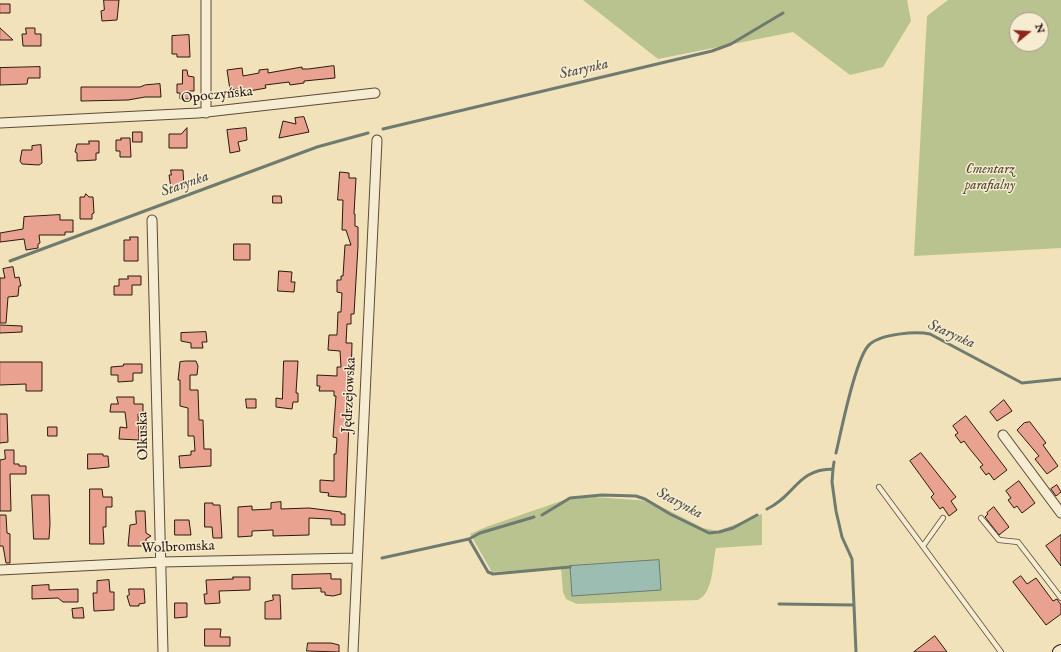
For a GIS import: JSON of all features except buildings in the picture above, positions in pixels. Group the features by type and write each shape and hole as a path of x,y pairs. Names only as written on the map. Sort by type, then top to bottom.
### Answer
{"street":[{"path":"206,0 206,113"},
{"name":"Opoczyńska","path":"0,122 206,113 375,93"},
{"name":"Jędrzejowska","path":"353,652 377,140"},
{"name":"Olkuska","path":"152,220 163,652"},
{"path":"1003,435 1061,513"},
{"name":"Wolbromska","path":"0,570 161,562 357,558"}],"lane":[{"path":"879,487 1001,652"},
{"path":"923,546 943,518"},
{"path":"980,518 999,540 1018,542 1061,598"}],"green space":[{"path":"583,0 907,0 911,21 883,67 850,75 793,32 658,59"},
{"name":"Cmentarz parafialny","path":"948,0 1061,0 1061,248 914,256 927,16"},
{"path":"594,497 650,501 703,528 718,531 762,514 762,545 716,548 710,584 707,591 698,600 577,604 566,599 563,592 561,568 492,572 470,534 567,499"}],"water":[{"path":"659,560 661,590 572,596 570,566"}],"waterway":[{"name":"Starynka","path":"383,129 712,51 731,44 783,13"},
{"name":"Starynka","path":"10,261 317,147 368,133"},
{"name":"Starynka","path":"836,453 859,363 870,344 882,338 908,333 930,334 1022,383 1061,379"},
{"name":"Starynka","path":"767,509 776,504 811,473 833,469 834,462"},
{"name":"Starynka","path":"833,469 832,482 836,511 842,537 852,559 856,652"},
{"name":"Starynka","path":"542,515 570,498 602,495 636,496 645,499 670,514 709,533 733,528 757,515"},
{"name":"Starynka","path":"382,558 469,539 480,533 534,517"},
{"name":"Starynka","path":"469,539 488,572 493,574 570,567"},
{"path":"779,604 854,605"}]}
